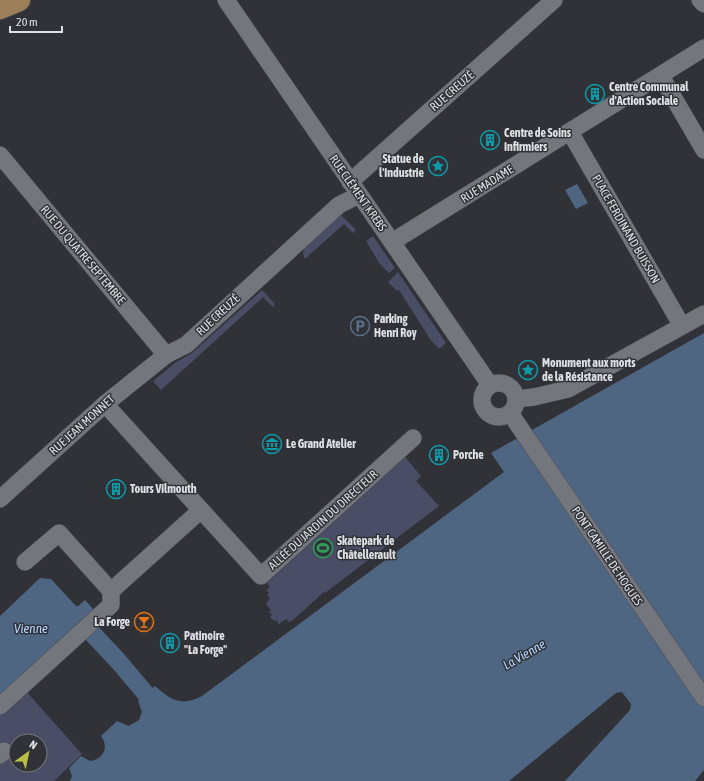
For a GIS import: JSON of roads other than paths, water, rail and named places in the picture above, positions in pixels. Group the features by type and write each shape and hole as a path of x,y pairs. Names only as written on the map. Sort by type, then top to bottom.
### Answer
{"main road":[{"path":"0,8 19,0"}],"street":[{"name":"RUE CLÉMENT KREBS","path":"226,0 490,385"},
{"name":"RUE CREUZÉ","path":"166,355 186,345 339,205 354,188 554,0"},
{"path":"700,0 704,4"},
{"name":"RUE MADAME","path":"392,242 704,48"},
{"path":"660,76 704,150"},
{"name":"PLACE FERDINAND BUISSON","path":"570,132 682,326"},
{"name":"RUE DU QUATRE SEPTEMBRE","path":"0,155 166,355"},
{"path":"513,406 512,388 507,384 495,383 490,385 483,394 482,400 485,410 489,414 500,417 513,406 534,397 568,389 704,314"},
{"name":"RUE JEAN MONNET","path":"0,499 105,404 166,355"},
{"path":"105,404 201,510 111,591"},
{"name":"PONT CAMILLE DE HOGUES","path":"513,406 520,429 704,698"},
{"name":"ALLÉE DU JARDIN DU DIRECTEUR","path":"201,510 261,576 413,438"},
{"path":"0,706 111,605 111,591 58,533 26,562"}],"water":[{"path":"577,184 588,203 576,209 565,190"},
{"name":"La Vienne","path":"704,333 704,770 695,781 565,781 630,710 631,704 622,692 616,693 509,781 70,781 72,776 69,768 81,756 90,761 99,758 102,755 105,744 101,736 117,721 129,726 139,720 142,712 138,701 155,686 166,695 177,700 188,701 202,696 504,472 491,453"},
{"name":"Vienne","path":"40,578 51,579 77,607 85,600 95,611 0,698 0,616"}],"waterway":[{"path":"75,615 119,662 162,713"}],"place":[{"name":"Centre Communal d'Action Sociale","path":"595,94"},
{"name":"Centre de Soins Infirmiers","path":"490,140"},
{"name":"Statue de l'Industrie","path":"438,166"},
{"name":"Parking Henri Roy","path":"360,326"},
{"name":"Monument aux morts de la Résistance","path":"528,370"},
{"name":"Le Grand Atelier","path":"272,444"},
{"name":"Porche","path":"439,455"},
{"name":"Tours Vilmouth","path":"116,489"},
{"name":"Skatepark de Châtellerault","path":"323,548"},
{"name":"La Forge","path":"144,622"},
{"name":"Patinoire \"La Forge\"","path":"170,643"}]}
